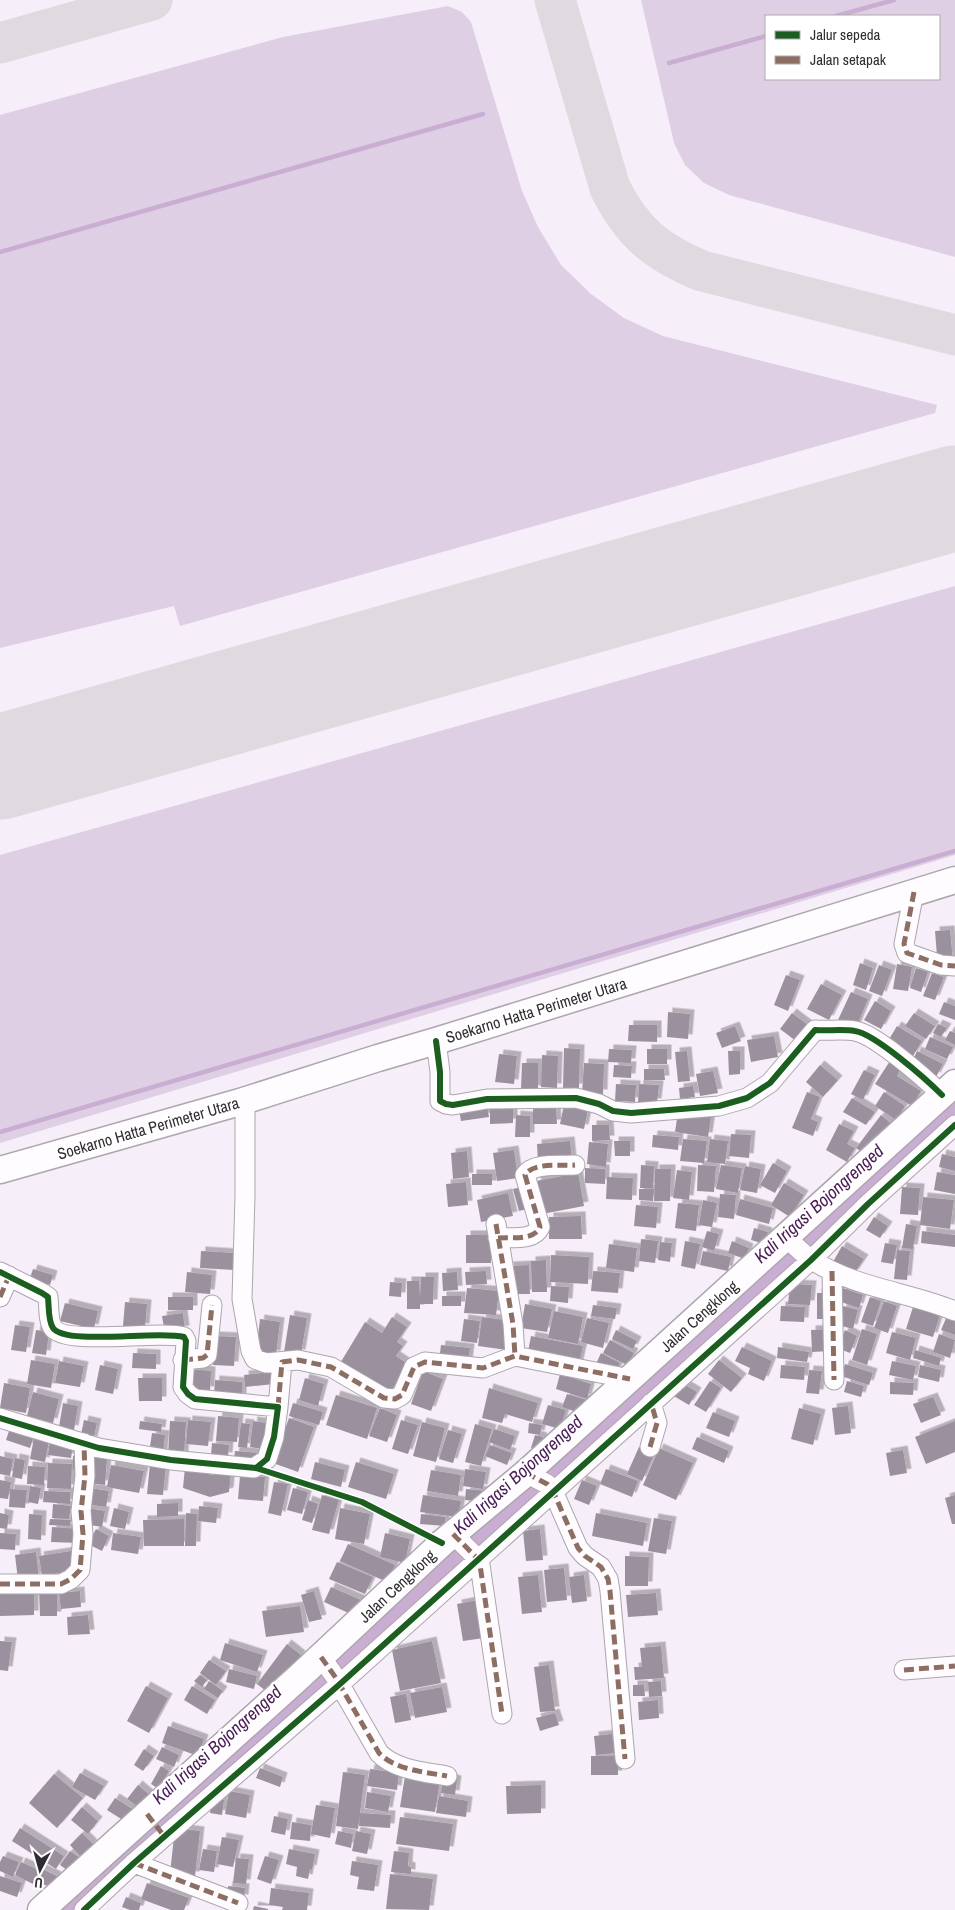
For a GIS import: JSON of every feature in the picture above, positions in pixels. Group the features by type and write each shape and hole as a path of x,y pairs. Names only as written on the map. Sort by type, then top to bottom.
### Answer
{"main road":[{"name":"Soekarno Hatta Perimeter Utara","path":"0,1170 245,1101 378,1058 955,880"},
{"name":"Jalan Cengklong","path":"41,1910 156,1825 330,1670 456,1536 539,1481 630,1379 788,1239 949,1089"}],"street":[{"path":"914,892 904,944 907,954 941,965 955,966"},
{"path":"436,1041 440,1072 440,1101 453,1105 487,1100 576,1098 599,1104 613,1111 631,1113 720,1106 747,1098 770,1084 815,1030 853,1030 867,1034 926,1079 949,1089"},
{"path":"245,1101 242,1298 251,1351 255,1359 266,1363 298,1360 331,1367 384,1398 395,1399 402,1395 414,1367 425,1362 484,1368 515,1356 630,1379"},
{"path":"447,1776 414,1770 385,1760 330,1670 476,1558 539,1481 651,1403 955,1125"},
{"path":"515,1356 513,1324 497,1231 531,1236 538,1232 540,1227 525,1175 534,1167 575,1165"},
{"path":"788,1239 809,1257 832,1271 857,1281 940,1304 955,1311"},
{"path":"832,1271 834,1380"},
{"path":"0,1297 4,1274 48,1297 52,1326 57,1332 66,1335 184,1337 186,1341 183,1387 188,1394 195,1399 278,1407"},
{"path":"184,1360 203,1358 207,1355 212,1305"},
{"path":"0,1418 99,1448 171,1460 254,1468 267,1459 274,1437 282,1362"},
{"path":"650,1447 657,1422 651,1403"},
{"path":"0,1584 61,1584 72,1579 80,1570 83,1534 81,1511 85,1476 84,1443"},
{"path":"539,1481 578,1548 585,1556 602,1567 608,1579 624,1758"},
{"path":"456,1536 476,1558 502,1714"},
{"path":"904,1670 955,1666"},
{"path":"84,1910 134,1863 156,1825"},
{"path":"134,1863 238,1904"}],"shaded area":[{"path":"641,0 955,0 955,257 729,195 704,183 685,165 674,143"},
{"path":"448,6 462,12 471,22 522,191 538,227 561,265 591,294 624,318 663,336 937,405 935,413 180,626 174,606 0,648 0,115 283,37"},
{"path":"955,586 955,855 0,1143 0,855"}],"building":[{"path":"950,930 953,962 937,956 935,931"},
{"path":"860,963 873,968 866,990 853,985"},
{"path":"897,964 912,967 908,991 893,989"},
{"path":"879,965 892,970 882,996 869,991"},
{"path":"916,968 928,972 921,992 910,988"},
{"path":"932,973 944,977 935,1000 923,996"},
{"path":"786,975 800,980 788,1011 774,1005"},
{"path":"821,984 842,995 829,1020 807,1009"},
{"path":"851,992 868,999 856,1028 838,1020"},
{"path":"875,1001 891,1011 881,1029 864,1020"},
{"path":"944,1002 955,1006 955,1020 939,1014"},
{"path":"668,1012 690,1014 688,1039 667,1037"},
{"path":"792,1013 808,1025 796,1041 780,1029"},
{"path":"914,1013 935,1026 926,1039 905,1026"},
{"path":"938,1024 947,1028 941,1037 933,1033"},
{"path":"629,1025 657,1025 657,1042 628,1041"},
{"path":"735,1026 741,1041 722,1048 716,1033"},
{"path":"897,1026 922,1041 913,1056 888,1041"},
{"path":"950,1031 955,1033 955,1045 945,1040"},
{"path":"774,1036 778,1057 751,1062 747,1040"},
{"path":"930,1037 953,1047 947,1059 925,1049"},
{"path":"564,1048 580,1049 579,1088 563,1088"},
{"path":"609,1049 632,1050 631,1063 608,1062"},
{"path":"647,1049 667,1049 667,1064 647,1064"},
{"path":"687,1051 690,1081 678,1082 675,1052"},
{"path":"728,1051 740,1051 740,1074 729,1075"},
{"path":"917,1051 943,1064 936,1077 911,1064"},
{"path":"499,1054 517,1056 514,1084 495,1082"},
{"path":"542,1055 558,1056 557,1088 541,1087"},
{"path":"890,1061 901,1068 897,1076 921,1091 912,1106 875,1084"},
{"path":"522,1063 538,1063 538,1090 521,1089"},
{"path":"584,1063 604,1064 603,1094 582,1093"},
{"path":"614,1065 632,1066 631,1078 613,1077"},
{"path":"820,1065 838,1080 823,1097 806,1082"},
{"path":"644,1069 664,1069 665,1080 644,1080"},
{"path":"864,1070 875,1075 863,1100 851,1094"},
{"path":"713,1071 718,1093 700,1096 696,1074"},
{"path":"616,1084 636,1085 635,1102 615,1101"},
{"path":"639,1084 659,1085 657,1103 638,1102"},
{"path":"693,1086 695,1097 680,1099 679,1088"},
{"path":"807,1092 820,1097 811,1119 818,1122 813,1136 792,1128"},
{"path":"884,1092 905,1106 896,1120 875,1106"},
{"path":"852,1098 875,1112 866,1125 843,1112"},
{"path":"564,1105 588,1110 584,1129 560,1124"},
{"path":"487,1106 489,1117 461,1121 459,1110"},
{"path":"556,1106 557,1124 533,1124 533,1107"},
{"path":"490,1108 513,1108 513,1123 490,1124"},
{"path":"678,1112 711,1117 708,1137 675,1132"},
{"path":"516,1115 530,1116 530,1137 515,1137"},
{"path":"881,1115 893,1125 869,1157 856,1148"},
{"path":"839,1124 854,1131 847,1144 855,1148 847,1162 826,1150"},
{"path":"592,1125 609,1125 610,1140 592,1141"},
{"path":"731,1134 751,1135 749,1158 729,1156"},
{"path":"653,1135 679,1137 678,1150 652,1147"},
{"path":"683,1139 707,1141 704,1163 680,1161"},
{"path":"710,1139 728,1141 725,1164 707,1162"},
{"path":"570,1141 572,1160 538,1163 537,1144"},
{"path":"614,1141 630,1141 630,1156 615,1156"},
{"path":"589,1142 608,1144 606,1167 587,1164"},
{"path":"514,1150 518,1178 497,1181 493,1153"},
{"path":"467,1151 469,1177 453,1179 451,1153"},
{"path":"942,1154 955,1157 955,1171 939,1167"},
{"path":"773,1163 787,1171 775,1193 760,1185"},
{"path":"641,1165 654,1166 653,1188 640,1188"},
{"path":"698,1165 716,1166 714,1192 697,1191"},
{"path":"721,1165 742,1168 738,1193 716,1189"},
{"path":"745,1166 761,1169 757,1193 740,1190"},
{"path":"585,1168 605,1169 605,1184 585,1183"},
{"path":"655,1169 671,1169 670,1201 654,1201"},
{"path":"677,1170 692,1172 689,1200 673,1198"},
{"path":"937,1172 955,1175 955,1194 934,1190"},
{"path":"578,1173 584,1206 542,1214 536,1181"},
{"path":"472,1174 492,1174 492,1185 472,1185"},
{"path":"607,1177 633,1178 632,1200 606,1199"},
{"path":"466,1182 468,1205 448,1207 446,1184"},
{"path":"784,1183 804,1195 790,1217 771,1205"},
{"path":"526,1186 531,1208 519,1211 513,1189"},
{"path":"902,1187 920,1188 918,1215 900,1214"},
{"path":"639,1189 654,1189 653,1201 639,1200"},
{"path":"508,1193 513,1216 481,1222 477,1200"},
{"path":"720,1194 736,1195 734,1219 718,1217"},
{"path":"923,1197 954,1200 950,1229 920,1225"},
{"path":"740,1199 773,1208 769,1224 736,1215"},
{"path":"703,1200 717,1203 712,1227 699,1225"},
{"path":"678,1203 699,1205 696,1231 675,1228"},
{"path":"636,1205 658,1207 656,1228 634,1226"},
{"path":"581,1216 582,1239 549,1239 549,1217"},
{"path":"874,1217 888,1226 880,1238 866,1230"},
{"path":"906,1224 917,1226 913,1249 902,1248"},
{"path":"754,1228 768,1232 765,1244 751,1240"},
{"path":"707,1231 719,1234 714,1251 702,1247"},
{"path":"922,1231 955,1235 955,1247 921,1243"},
{"path":"466,1235 491,1235 491,1263 466,1263"},
{"path":"641,1239 658,1241 655,1263 639,1261"},
{"path":"685,1241 700,1244 695,1269 681,1266"},
{"path":"732,1241 749,1248 745,1259 728,1253"},
{"path":"660,1242 672,1243 670,1262 658,1260"},
{"path":"885,1243 897,1245 893,1264 881,1262"},
{"path":"609,1244 637,1248 634,1272 606,1268"},
{"path":"842,1246 864,1259 854,1274 833,1262"},
{"path":"897,1250 910,1251 907,1280 894,1279"},
{"path":"201,1251 235,1253 234,1270 200,1268"},
{"path":"703,1251 731,1257 728,1271 700,1265"},
{"path":"551,1255 589,1257 588,1284 550,1282"},
{"path":"546,1260 547,1292 532,1292 531,1261"},
{"path":"529,1265 530,1294 510,1294 509,1266"},
{"path":"33,1269 53,1275 50,1285 30,1278"},
{"path":"486,1271 487,1284 466,1285 465,1272"},
{"path":"593,1271 620,1273 618,1293 591,1291"},
{"path":"187,1272 212,1275 210,1294 185,1292"},
{"path":"457,1272 458,1290 443,1291 442,1273"},
{"path":"421,1277 434,1277 433,1304 420,1304 420,1309 407,1309 407,1281 419,1281 420,1297"},
{"path":"390,1282 402,1283 401,1297 389,1296"},
{"path":"790,1284 812,1285 810,1305 788,1304"},
{"path":"551,1286 569,1287 568,1303 550,1301"},
{"path":"467,1288 499,1291 496,1315 464,1313"},
{"path":"843,1288 863,1295 859,1308 838,1301"},
{"path":"817,1293 829,1293 830,1319 817,1319"},
{"path":"442,1296 461,1296 461,1306 442,1306"},
{"path":"168,1297 193,1297 193,1310 168,1310"},
{"path":"870,1297 881,1301 873,1326 861,1322"},
{"path":"884,1301 897,1306 888,1333 874,1328"},
{"path":"125,1302 147,1304 145,1328 123,1326"},
{"path":"65,1303 98,1311 94,1329 60,1321"},
{"path":"525,1304 552,1309 547,1332 521,1328"},
{"path":"593,1305 617,1308 615,1319 591,1316"},
{"path":"781,1306 805,1307 804,1322 780,1321"},
{"path":"843,1306 858,1310 853,1329 838,1325"},
{"path":"913,1307 940,1315 933,1337 906,1329"},
{"path":"554,1311 583,1317 578,1344 548,1338"},
{"path":"183,1313 185,1330 165,1333 162,1316"},
{"path":"290,1315 307,1318 301,1354 284,1352"},
{"path":"947,1316 955,1319 955,1335 941,1330"},
{"path":"392,1317 407,1327 397,1342 403,1346 396,1356 408,1364 389,1394 339,1365 365,1322 382,1333"},
{"path":"482,1317 511,1321 507,1350 478,1346"},
{"path":"587,1318 609,1323 603,1348 581,1342"},
{"path":"260,1319 280,1322 276,1355 256,1353"},
{"path":"464,1319 480,1321 477,1343 461,1341"},
{"path":"15,1325 30,1327 26,1352 11,1350"},
{"path":"829,1329 830,1351 812,1352 811,1330"},
{"path":"862,1329 877,1334 867,1365 852,1360"},
{"path":"36,1330 49,1332 46,1355 32,1353"},
{"path":"616,1330 637,1341 633,1349 612,1339"},
{"path":"845,1330 857,1336 850,1353 837,1348"},
{"path":"892,1332 916,1338 910,1360 886,1353"},
{"path":"939,1334 955,1340 950,1358 933,1352"},
{"path":"215,1336 236,1337 234,1366 213,1365"},
{"path":"531,1336 583,1346 578,1368 527,1357"},
{"path":"610,1340 634,1353 627,1365 603,1353"},
{"path":"441,1345 470,1348 468,1365 439,1361"},
{"path":"742,1347 772,1361 764,1381 748,1374 750,1368 735,1361"},
{"path":"778,1347 809,1352 807,1362 777,1358"},
{"path":"915,1350 941,1358 939,1366 913,1358"},
{"path":"133,1353 156,1354 156,1369 132,1368"},
{"path":"601,1353 620,1363 615,1374 596,1364"},
{"path":"31,1360 55,1364 51,1388 27,1384"},
{"path":"719,1360 742,1378 731,1392 708,1374"},
{"path":"59,1361 84,1366 80,1387 55,1383"},
{"path":"892,1361 916,1366 913,1380 889,1375"},
{"path":"845,1364 873,1373 869,1385 841,1376"},
{"path":"100,1365 118,1369 113,1394 95,1390"},
{"path":"781,1365 805,1367 804,1380 780,1378"},
{"path":"920,1365 941,1370 939,1382 918,1377"},
{"path":"191,1369 211,1371 210,1391 189,1389"},
{"path":"809,1370 822,1371 819,1394 806,1393"},
{"path":"423,1371 443,1379 431,1411 411,1404"},
{"path":"273,1372 274,1384 245,1387 244,1375"},
{"path":"560,1374 591,1384 587,1399 556,1389"},
{"path":"138,1378 162,1378 162,1401 139,1401"},
{"path":"305,1378 324,1384 318,1406 299,1400"},
{"path":"215,1380 242,1382 242,1398 214,1396"},
{"path":"710,1381 721,1388 706,1412 694,1405"},
{"path":"847,1381 864,1386 861,1397 844,1392"},
{"path":"680,1382 697,1392 689,1405 672,1395"},
{"path":"890,1382 914,1383 913,1395 890,1394"},
{"path":"4,1383 30,1388 26,1413 0,1408"},
{"path":"489,1388 538,1403 532,1422 505,1414 502,1423 482,1418"},
{"path":"33,1392 59,1399 53,1423 27,1416"},
{"path":"567,1394 587,1400 582,1414 562,1407"},
{"path":"336,1395 377,1408 367,1439 326,1425"},
{"path":"933,1397 941,1415 921,1423 913,1404"},
{"path":"63,1403 78,1406 74,1430 59,1427"},
{"path":"293,1403 323,1412 319,1425 289,1416"},
{"path":"548,1405 566,1410 560,1429 542,1424"},
{"path":"848,1406 851,1433 835,1435 832,1408"},
{"path":"380,1408 397,1415 387,1442 369,1436"},
{"path":"799,1408 821,1414 813,1445 791,1439"},
{"path":"713,1412 735,1421 729,1437 706,1428"},
{"path":"218,1416 239,1418 237,1442 216,1441"},
{"path":"289,1418 314,1427 298,1472 273,1463"},
{"path":"84,1420 97,1423 93,1441 80,1439"},
{"path":"188,1420 211,1422 208,1446 186,1444"},
{"path":"401,1420 418,1425 408,1454 392,1449"},
{"path":"140,1421 162,1424 161,1432 139,1429"},
{"path":"170,1421 186,1422 184,1456 168,1455"},
{"path":"253,1421 266,1423 263,1449 250,1447"},
{"path":"955,1421 955,1452 926,1464 915,1437"},
{"path":"422,1422 445,1428 436,1462 413,1456"},
{"path":"241,1423 250,1424 247,1448 238,1447"},
{"path":"529,1423 542,1425 540,1435 528,1433"},
{"path":"475,1424 492,1429 481,1466 465,1462"},
{"path":"11,1425 35,1433 30,1448 6,1440"},
{"path":"494,1429 515,1436 510,1450 489,1442"},
{"path":"448,1430 462,1434 453,1463 439,1459"},
{"path":"152,1433 165,1435 163,1454 149,1453"},
{"path":"535,1435 543,1437 540,1451 531,1448"},
{"path":"697,1437 729,1451 724,1463 692,1449"},
{"path":"34,1438 49,1441 45,1462 30,1459"},
{"path":"50,1441 73,1445 71,1458 48,1455"},
{"path":"212,1443 229,1445 228,1457 211,1455"},
{"path":"490,1445 512,1453 507,1465 485,1456"},
{"path":"639,1447 655,1453 642,1481 627,1474"},
{"path":"659,1448 693,1463 676,1500 643,1485"},
{"path":"903,1450 907,1473 890,1476 886,1453"},
{"path":"235,1451 260,1453 260,1461 234,1459"},
{"path":"0,1456 13,1459 10,1476 0,1474"},
{"path":"73,1456 82,1456 82,1471 73,1470"},
{"path":"90,1457 107,1459 105,1485 88,1483"},
{"path":"15,1458 25,1460 22,1479 12,1477"},
{"path":"315,1462 345,1470 341,1487 311,1479"},
{"path":"356,1462 394,1474 386,1499 348,1487"},
{"path":"48,1463 72,1464 71,1489 47,1488"},
{"path":"150,1464 166,1466 163,1495 147,1494"},
{"path":"111,1465 144,1471 139,1493 107,1487"},
{"path":"28,1466 45,1467 44,1485 27,1484"},
{"path":"185,1467 212,1475 231,1471 229,1492 210,1497 183,1488"},
{"path":"465,1469 486,1472 483,1489 463,1486"},
{"path":"606,1469 638,1481 632,1497 600,1484"},
{"path":"431,1470 461,1475 458,1496 427,1491"},
{"path":"240,1476 265,1477 263,1501 238,1499"},
{"path":"0,1480 11,1482 8,1499 0,1498"},
{"path":"582,1480 597,1486 589,1505 574,1499"},
{"path":"274,1482 288,1484 281,1516 268,1513"},
{"path":"30,1486 41,1488 38,1504 28,1502"},
{"path":"89,1488 109,1491 106,1507 86,1504"},
{"path":"293,1488 308,1492 302,1514 287,1510"},
{"path":"10,1489 27,1490 25,1508 9,1507"},
{"path":"466,1489 486,1491 484,1502 465,1500"},
{"path":"44,1491 70,1492 70,1504 43,1502"},
{"path":"322,1495 339,1500 329,1534 312,1530"},
{"path":"423,1495 461,1501 458,1517 420,1512"},
{"path":"955,1495 955,1524 952,1524 945,1498"},
{"path":"308,1500 318,1504 312,1523 302,1520"},
{"path":"178,1503 178,1516 157,1517 157,1504"},
{"path":"53,1504 71,1506 69,1519 52,1518"},
{"path":"199,1506 218,1508 216,1523 198,1521"},
{"path":"87,1508 105,1511 102,1527 84,1524"},
{"path":"114,1508 129,1512 125,1529 110,1526"},
{"path":"340,1508 370,1514 364,1544 335,1539"},
{"path":"0,1513 9,1515 7,1529 0,1528"},
{"path":"186,1513 197,1514 196,1546 185,1546"},
{"path":"596,1513 647,1523 643,1546 592,1536"},
{"path":"29,1514 42,1515 41,1540 28,1539"},
{"path":"421,1514 445,1517 445,1526 420,1524"},
{"path":"654,1518 672,1521 666,1554 648,1551"},
{"path":"50,1519 71,1520 70,1526 49,1525"},
{"path":"184,1519 184,1546 144,1546 143,1520"},
{"path":"52,1527 80,1529 79,1543 51,1542"},
{"path":"96,1529 109,1536 102,1551 88,1544"},
{"path":"540,1529 543,1560 526,1561 523,1531"},
{"path":"0,1533 16,1534 15,1550 0,1549"},
{"path":"113,1533 141,1537 138,1554 111,1550"},
{"path":"385,1533 410,1539 405,1563 380,1557"},
{"path":"348,1544 395,1565 387,1582 340,1561"},
{"path":"71,1551 74,1571 42,1576 39,1556"},
{"path":"36,1552 39,1577 18,1580 15,1555"},
{"path":"625,1556 649,1557 648,1586 625,1586"},
{"path":"337,1562 373,1577 365,1594 329,1579"},
{"path":"564,1568 567,1600 547,1602 544,1570"},
{"path":"538,1575 542,1612 522,1614 518,1577"},
{"path":"584,1575 587,1601 572,1603 569,1577"},
{"path":"331,1587 361,1600 353,1615 324,1602"},
{"path":"39,1590 57,1590 57,1616 40,1616"},
{"path":"34,1591 34,1615 0,1616 0,1592"},
{"path":"80,1591 81,1607 61,1609 59,1593"},
{"path":"314,1591 322,1619 309,1622 301,1595"},
{"path":"656,1593 658,1615 628,1617 626,1595"},
{"path":"478,1600 484,1638 463,1641 457,1604"},
{"path":"300,1606 304,1632 266,1637 262,1611"},
{"path":"88,1615 90,1634 68,1635 67,1617"},
{"path":"0,1641 12,1642 8,1671 0,1670"},
{"path":"432,1641 441,1683 400,1691 392,1650"},
{"path":"225,1643 263,1655 257,1672 220,1660"},
{"path":"287,1644 301,1655 271,1695 257,1684"},
{"path":"661,1646 664,1678 635,1680 634,1667 642,1667 640,1648"},
{"path":"209,1660 226,1671 216,1685 200,1673"},
{"path":"549,1665 555,1711 540,1712 534,1667"},
{"path":"229,1669 257,1676 254,1689 226,1682"},
{"path":"200,1675 207,1680 202,1687 194,1681"},
{"path":"209,1681 223,1691 218,1698 204,1689"},
{"path":"661,1681 662,1696 649,1697 648,1682"},
{"path":"633,1685 644,1685 645,1696 633,1696"},
{"path":"146,1686 168,1698 149,1733 127,1721"},
{"path":"192,1686 215,1700 207,1714 184,1700"},
{"path":"442,1687 447,1712 415,1718 410,1693"},
{"path":"406,1694 411,1720 395,1723 390,1697"},
{"path":"658,1700 659,1718 639,1720 638,1702"},
{"path":"555,1713 559,1725 540,1731 536,1718"},
{"path":"168,1726 204,1739 198,1756 162,1743"},
{"path":"612,1734 615,1753 596,1755 594,1736"},
{"path":"162,1747 179,1755 174,1767 156,1759"},
{"path":"144,1749 154,1756 143,1771 134,1765"},
{"path":"591,1756 618,1756 618,1775 591,1775"},
{"path":"161,1766 169,1771 159,1789 151,1784"},
{"path":"260,1768 283,1777 280,1787 256,1778"},
{"path":"370,1769 399,1773 397,1790 367,1786"},
{"path":"343,1772 365,1775 360,1813 391,1815 390,1828 359,1826 360,1815 358,1829 336,1826"},
{"path":"80,1773 104,1786 95,1800 72,1787"},
{"path":"54,1774 83,1798 57,1828 29,1803"},
{"path":"405,1776 440,1781 435,1812 400,1807"},
{"path":"443,1777 457,1780 455,1795 441,1793"},
{"path":"138,1785 151,1796 141,1809 127,1799"},
{"path":"541,1785 541,1813 507,1814 506,1786"},
{"path":"229,1791 250,1795 246,1818 225,1814"},
{"path":"367,1792 391,1796 388,1812 365,1808"},
{"path":"439,1796 468,1801 466,1817 436,1813"},
{"path":"115,1798 134,1810 126,1822 107,1810"},
{"path":"212,1798 224,1800 222,1815 210,1813"},
{"path":"316,1805 335,1808 330,1838 311,1834"},
{"path":"82,1807 98,1821 88,1834 71,1820"},
{"path":"274,1816 288,1819 285,1835 271,1832"},
{"path":"400,1817 453,1824 449,1851 396,1844"},
{"path":"292,1822 311,1825 310,1841 290,1839"},
{"path":"20,1828 64,1856 56,1869 12,1841"},
{"path":"175,1828 200,1831 195,1876 170,1873"},
{"path":"338,1831 353,1834 351,1848 335,1844"},
{"path":"356,1831 371,1834 367,1854 352,1851"},
{"path":"82,1833 93,1844 80,1856 70,1845"},
{"path":"222,1837 239,1840 233,1867 217,1864"},
{"path":"203,1849 217,1851 214,1872 199,1870"},
{"path":"289,1849 315,1854 308,1879 296,1876 297,1867 286,1864"},
{"path":"70,1851 80,1858 70,1872 60,1865"},
{"path":"394,1851 409,1853 408,1866 411,1867 411,1874 391,1872"},
{"path":"3,1856 19,1862 13,1877 0,1871 0,1862"},
{"path":"265,1856 279,1860 271,1884 257,1879"},
{"path":"236,1858 249,1859 246,1884 233,1883"},
{"path":"352,1861 378,1865 374,1891 357,1889 359,1877 350,1875"},
{"path":"21,1862 39,1870 33,1884 15,1875"},
{"path":"42,1869 57,1876 52,1888 36,1881"},
{"path":"390,1874 433,1879 429,1910 386,1909"},
{"path":"0,1876 22,1883 17,1897 0,1891"},
{"path":"147,1883 189,1898 184,1910 171,1910 141,1899"},
{"path":"228,1886 245,1888 244,1899 227,1898"},
{"path":"271,1888 309,1893 307,1910 282,1910 283,1907 269,1905"},
{"path":"126,1897 141,1903 139,1910 130,1910 122,1907"},
{"path":"254,1906 268,1909 268,1910 253,1910"}],"waterway":[{"path":"840,15 894,0"},
{"path":"669,63 765,36"},
{"path":"0,252 483,114"},
{"path":"0,1132 955,851"},
{"name":"Kali Irigasi Bojongrenged","path":"63,1910 955,1109"}],"taxiway":[{"path":"0,43 152,0"},
{"path":"555,0 610,188 627,217 647,239 671,256 702,271 955,335"}],"runway":[{"path":"0,767 955,498"}],"marked path":[{"path":"914,892 904,944 907,953 941,965 955,966"},
{"path":"498,1238 528,1236 540,1227 525,1175 529,1171 541,1166 575,1165"},
{"path":"496,1224 513,1324 515,1356"},
{"path":"832,1271 834,1380"},
{"path":"0,1297 9,1276"},
{"path":"183,1360 203,1358 207,1355 212,1305"},
{"path":"278,1407 282,1362 298,1360 331,1367 384,1398 395,1399 402,1395 414,1367 425,1362 483,1368 515,1356 630,1379"},
{"path":"650,1447 657,1423 651,1403"},
{"path":"0,1584 61,1584 71,1579 80,1570 83,1534 81,1511 85,1476 84,1443"},
{"path":"526,1473 547,1484 553,1491 578,1548 585,1556 601,1567 608,1579 625,1759"},
{"path":"453,1534 478,1559 480,1565 502,1714"},
{"path":"321,1657 336,1678 379,1753 402,1767 447,1776"},
{"path":"904,1670 955,1666"},
{"path":"147,1814 164,1836"},
{"path":"134,1863 238,1903"}],"cycle path":[{"path":"436,1041 440,1072 440,1101 453,1105 487,1099 576,1098 599,1104 613,1111 631,1113 719,1106 747,1098 770,1083 815,1030 851,1030 864,1034 900,1058 942,1095"},
{"path":"84,1910 134,1863 340,1684 811,1260 868,1204 955,1125"},
{"path":"0,1272 48,1297 51,1325 61,1333 94,1337 155,1335 184,1337 186,1341 183,1387 195,1399 278,1407 274,1437 267,1459 256,1468"},
{"path":"0,1418 99,1448 171,1460 256,1468 362,1502 442,1543"}]}
